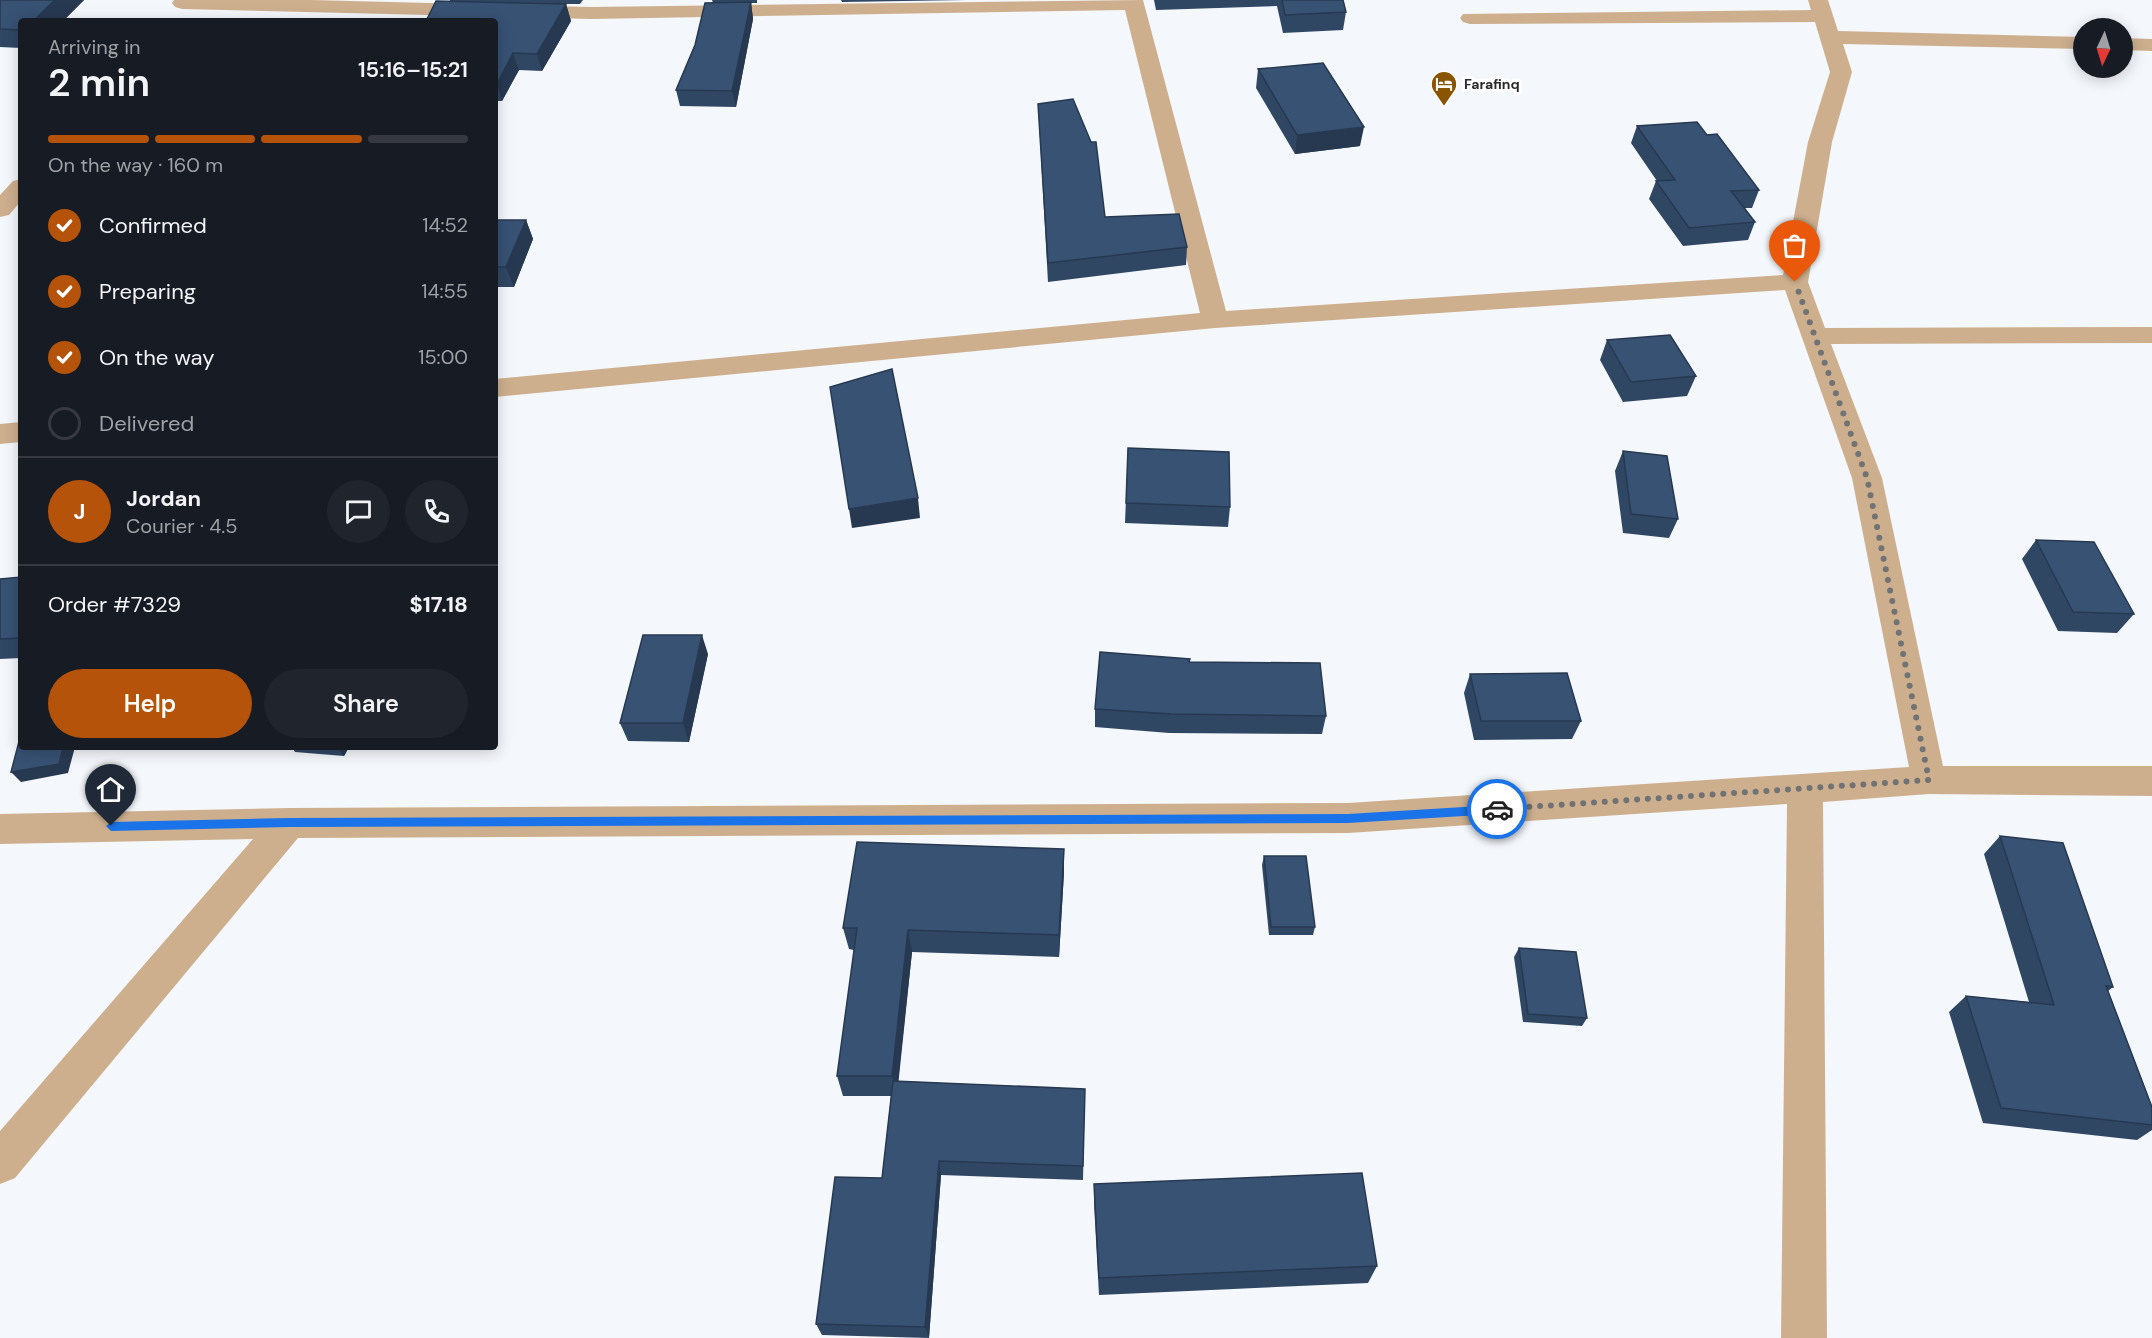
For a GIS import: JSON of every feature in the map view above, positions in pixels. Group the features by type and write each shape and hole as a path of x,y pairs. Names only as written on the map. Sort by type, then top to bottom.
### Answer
{"street":[{"path":"179,6 591,13 1133,2 1215,320"},
{"path":"1470,18 1823,18 2073,42"},
{"path":"1823,18 1840,72 1820,142 1795,282 1867,478 1929,780"},
{"path":"2133,44 2152,45"},
{"path":"0,210 18,189"},
{"path":"498,388 1215,320 1795,282"},
{"path":"1815,336 2152,335"},
{"path":"0,434 18,432"},
{"path":"0,829 289,823 1348,818 1805,790 1929,780 2152,782"},
{"path":"1804,1338 1805,790"},
{"path":"0,1163 289,823"}],"building":[{"path":"0,0 55,0 36,18 18,18 18,30 0,29"},
{"path":"1282,0 1343,0 1346,12 1285,15"},
{"path":"436,1 566,4 537,54 513,53 498,82 498,18 428,18"},
{"path":"751,2 732,91 676,90 695,45 705,3"},
{"path":"1323,63 1364,127 1297,135 1258,69"},
{"path":"1073,99 1091,142 1096,142 1105,217 1179,214 1187,247 1048,263 1038,104"},
{"path":"1697,122 1707,135 1717,134 1759,190 1731,191 1755,222 1689,228 1656,181 1675,180 1637,126"},
{"path":"498,220 526,220 506,267 498,267"},
{"path":"1670,335 1696,376 1631,382 1607,340"},
{"path":"892,369 918,498 849,509 830,387"},
{"path":"1128,448 1229,452 1230,507 1126,503"},
{"path":"1623,451 1667,456 1678,519 1631,514"},
{"path":"2036,540 2094,542 2134,614 2073,612"},
{"path":"18,577 18,638 0,639 0,579"},
{"path":"643,635 702,635 683,723 620,723"},
{"path":"1100,652 1190,659 1189,662 1320,663 1326,716 1171,714 1095,709"},
{"path":"1567,673 1581,721 1481,721 1470,674"},
{"path":"18,745 18,750 62,750 59,764 11,772"},
{"path":"2000,836 2063,843 2113,987 2106,986 2152,1107 2152,1125 2001,1108 1966,996 2054,1005"},
{"path":"857,842 1064,849 1059,935 908,930 892,1076 837,1076 857,928 843,928"},
{"path":"1264,856 1306,856 1315,927 1271,927"},
{"path":"1519,948 1576,952 1587,1018 1528,1014"},
{"path":"893,1081 1085,1089 1083,1166 939,1161 925,1327 816,1324 835,1177 882,1178"},
{"path":"1362,1173 1377,1266 1099,1278 1094,1184"}],"way so far":[{"path":"1497,809 1929,780 1867,478 1795,282"}],"place":[{"name":"Farafinq","path":"1444,107"}],"route":[{"path":"111,826 289,823 1348,818 1497,809"}]}
